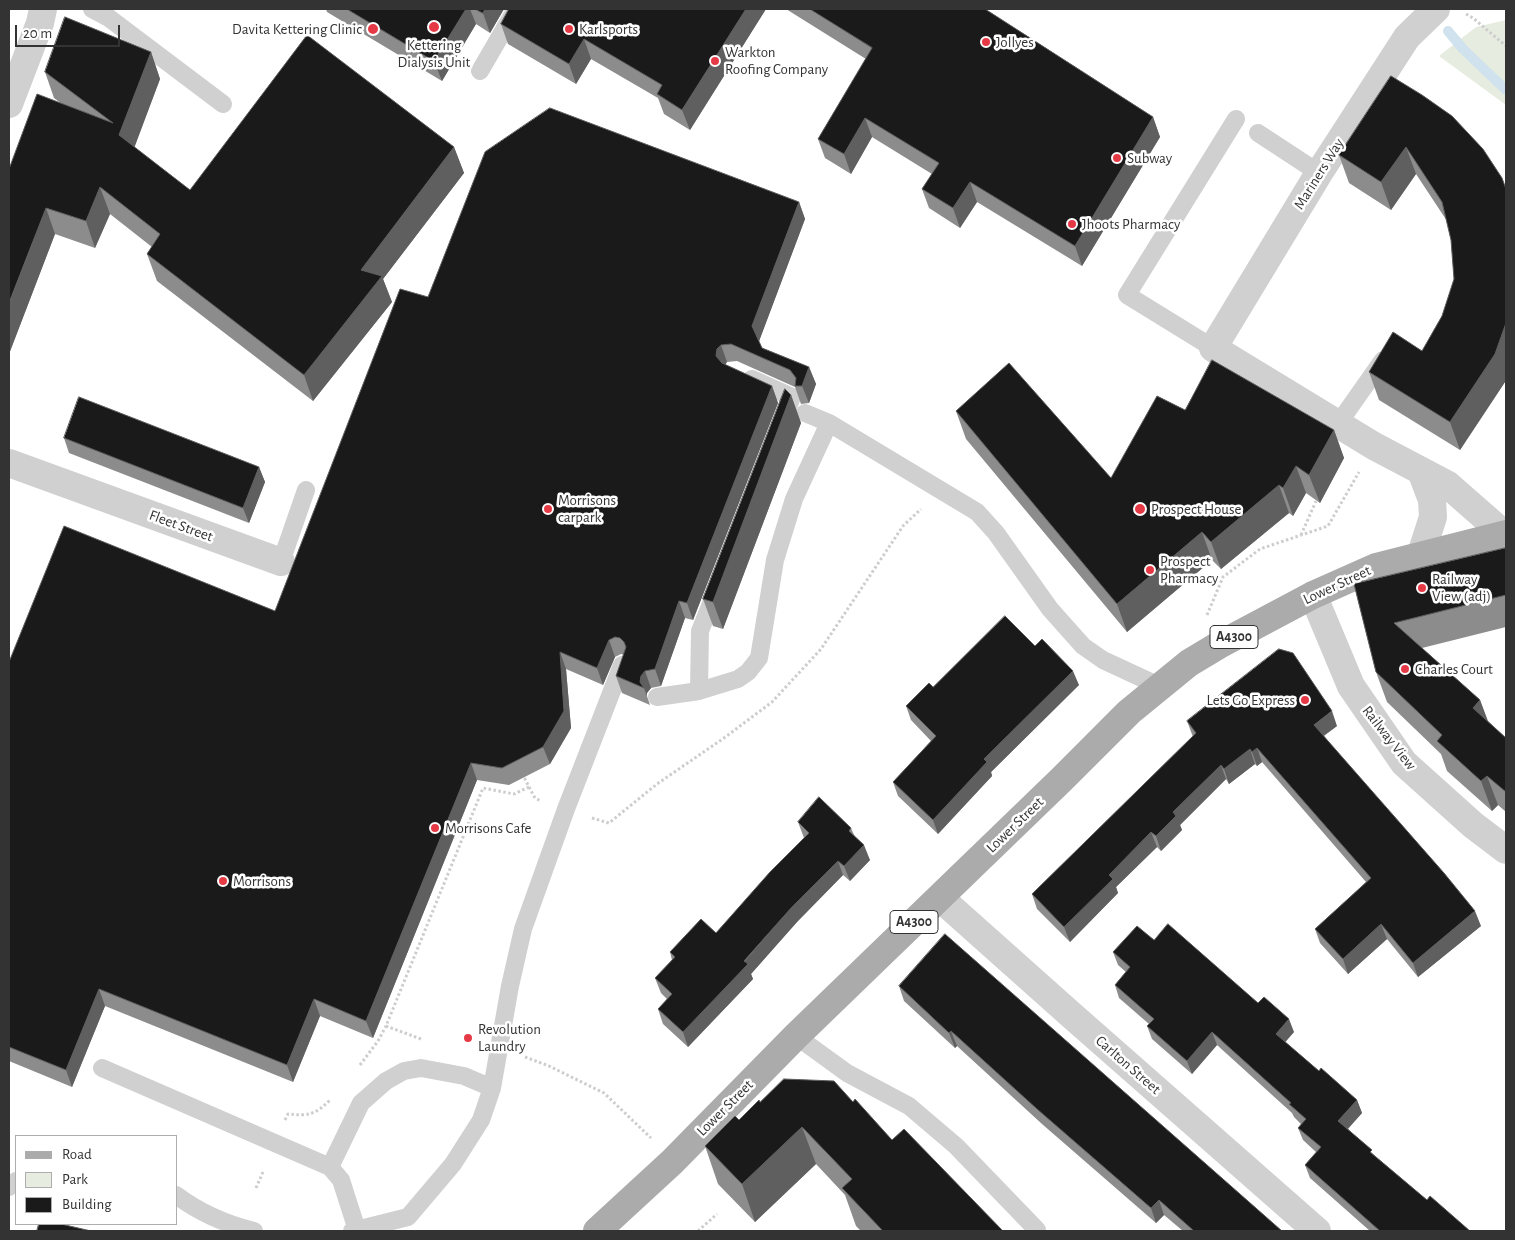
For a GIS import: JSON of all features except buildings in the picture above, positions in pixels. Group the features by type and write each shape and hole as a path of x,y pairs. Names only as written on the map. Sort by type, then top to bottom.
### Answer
{"main road":[{"name":"Lower Street","path":"597,1231 672,1162 796,1036 940,898 1129,712 1159,686 1189,663 1219,644 1313,595 1376,567 1505,534"}],"street":[{"path":"9,104 40,23 43,9"},
{"name":"Mariners Way","path":"1213,348 1319,173 1407,37 1447,10"},
{"path":"1213,348 1374,446 1448,485 1505,534"},
{"name":"Fleet Street","path":"9,463 280,562"},
{"path":"1421,554 1433,517 1432,500 1422,471"},
{"name":"Railway View","path":"1313,595 1351,686 1404,763 1473,825 1506,850"},
{"name":"Carlton Street","path":"940,898 1318,1231"}],"lane":[{"path":"92,9 109,18 223,104"},
{"path":"480,71 516,9"},
{"path":"1213,348 1127,295 1236,119"},
{"path":"1258,132 1319,173"},
{"path":"1338,424 1382,360"},
{"path":"733,371 792,397 778,433"},
{"path":"805,413 829,423 977,512 996,533 1050,609 1082,646 1103,660 1159,686"},
{"path":"657,697 699,691 738,679 748,672 759,658 775,560 794,499 829,423"},
{"name":"Fleet Street","path":"280,562 306,490"},
{"path":"699,691 700,631 721,577"},
{"path":"102,1068 330,1167 341,1180 355,1230 408,1217 453,1164 481,1120 492,1088 510,986 523,929 566,809 622,665"},
{"path":"796,1036 847,1073 909,1106 956,1146 1037,1230"},
{"path":"330,1167 361,1103 386,1081 404,1071 421,1068 464,1076 492,1088"},
{"path":"178,1197 192,1208 212,1218 254,1231"}],"path":[{"path":"1447,10 1473,18 1506,46"},
{"path":"1206,618 1223,578 1260,549 1328,526 1374,446"},
{"path":"1301,535 1316,501"},
{"path":"357,1069 378,1041 386,1026 483,788 514,794 529,787 524,777"},
{"path":"386,1026 422,1040"},
{"path":"518,1054 550,1066 604,1093 652,1140"},
{"path":"283,1124 288,1114 307,1116 322,1108 335,1096"},
{"path":"256,1188 263,1172"},
{"path":"698,1231 717,1214"}],"green space":[{"path":"1506,20 1506,105 1439,56 1476,27"}],"waterway":[{"path":"1448,31 1463,49 1506,90"}],"place":[{"name":"Kettering Dialysis Unit","path":"434,27"},
{"name":"Davita Kettering Clinic","path":"373,29"},
{"name":"Karlsports","path":"569,29"},
{"name":"Jollyes","path":"986,42"},
{"name":"Warkton Roofing Company","path":"715,61"},
{"name":"Subway","path":"1117,158"},
{"name":"Jhoots Pharmacy","path":"1072,224"},
{"name":"Morrisons carpark","path":"548,509"},
{"name":"Prospect House","path":"1140,509"},
{"name":"Prospect Pharmacy","path":"1150,570"},
{"name":"Railway View (adj)","path":"1422,588"},
{"name":"Charles Court","path":"1405,669"},
{"name":"Lets Go Express","path":"1305,700"},
{"name":"Morrisons Cafe","path":"435,828"},
{"name":"Morrisons","path":"223,881"},
{"name":"Revolution Laundry","path":"468,1038"}]}
